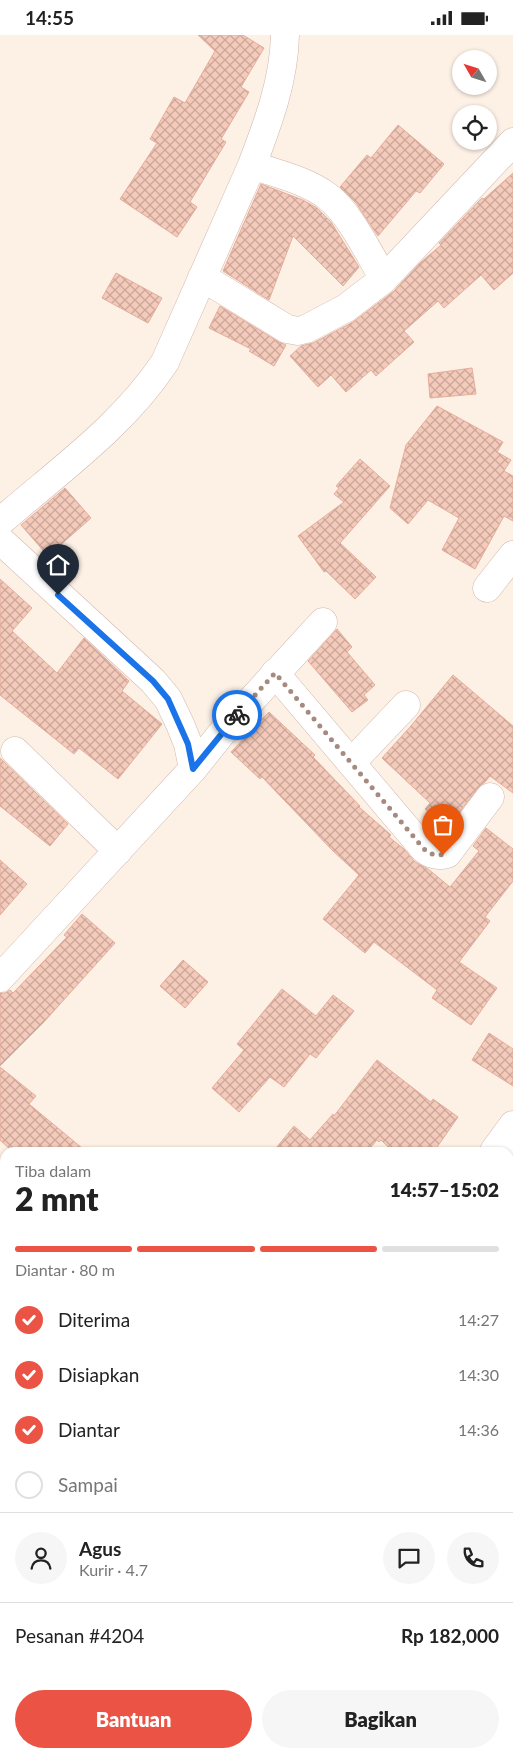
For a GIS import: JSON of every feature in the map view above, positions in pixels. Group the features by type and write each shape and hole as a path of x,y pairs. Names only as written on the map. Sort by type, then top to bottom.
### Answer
{"street":[{"path":"0,522 98,438 154,379 165,362 252,165 269,120 279,83 285,51 285,35"},
{"path":"202,277 287,329 298,331 306,329 346,308 384,279 513,143"},
{"path":"252,165 300,182 328,197 340,208 384,279"},
{"path":"0,540 78,614 153,681 168,699 188,744 193,769"},
{"path":"487,588 513,555"},
{"path":"0,978 193,769 225,729 323,622"},
{"path":"275,673 424,849 431,854 447,854 490,797"},
{"path":"351,763 406,705"},
{"path":"15,751 118,851"},
{"path":"505,1147 513,1125"}],"building":[{"path":"198,35 243,35 264,48 241,87 249,92 221,139 226,142 190,202 197,207 177,237 120,199 157,143 150,139 174,97 185,103 215,51"},
{"path":"398,125 444,164 420,193 416,191 378,236 356,203 340,187 367,155 371,158"},
{"path":"513,173 513,273 494,290 481,275 444,308 438,301 404,331 414,342 376,376 371,370 346,392 331,375 318,387 290,356 301,346 313,343 353,322 394,291 420,263 441,245 439,243 482,198 484,199"},
{"path":"261,184 303,200 317,208 331,222 359,267 343,286 293,236 269,300 223,271"},
{"path":"116,273 162,298 148,323 102,298"},
{"path":"220,306 286,345 274,366 249,351 251,349 209,328"},
{"path":"472,368 476,394 430,398 428,374"},
{"path":"437,406 503,442 497,452 511,460 504,471 513,476 513,521 504,516 475,569 442,550 459,518 428,500 408,524 390,508 406,445"},
{"path":"360,459 390,486 340,543 376,577 355,599 326,571 324,572 298,536 344,502 334,494 339,488 336,486"},
{"path":"65,488 91,518 48,556 21,525"},
{"path":"0,579 32,608 12,631 57,673 84,638 129,681 122,691 162,724 118,779 79,748 74,754 0,695"},
{"path":"337,629 352,647 347,652 375,685 364,695 368,700 352,712 308,661"},
{"path":"453,675 513,726 513,793 490,776 478,788 448,827 425,809 430,803 382,758"},
{"path":"269,712 315,755 313,757 359,807 391,835 389,837 404,849 415,862 428,869 450,887 479,851 473,846 486,828 513,849 513,881 485,917 490,921 459,962 497,988 471,1025 432,998 437,990 374,942 365,953 323,919 359,875 333,851 262,777 260,779 231,752"},
{"path":"0,758 68,824 50,846 0,806"},
{"path":"0,860 27,884 0,915"},
{"path":"82,914 115,943 43,1023 0,1066 0,993 10,990 13,993 67,937 64,935"},
{"path":"183,960 208,982 185,1008 160,986"},
{"path":"282,989 316,1016 333,995 354,1011 316,1058 310,1054 284,1087 270,1077 239,1112 212,1088 244,1050 237,1044"},
{"path":"489,1033 513,1049 513,1086 472,1060"},
{"path":"377,1060 431,1102 433,1099 458,1117 437,1147 388,1147 381,1140 379,1142 377,1140 371,1147 277,1147 294,1126 310,1140 333,1114 334,1116"},
{"path":"0,1067 36,1096 29,1104 81,1147 8,1147 0,1140"}],"way so far":[{"path":"237,715 275,673 424,849 431,854 443,855"}],"route":[{"path":"58,595 153,681 168,699 188,744 193,769 237,715"}]}
